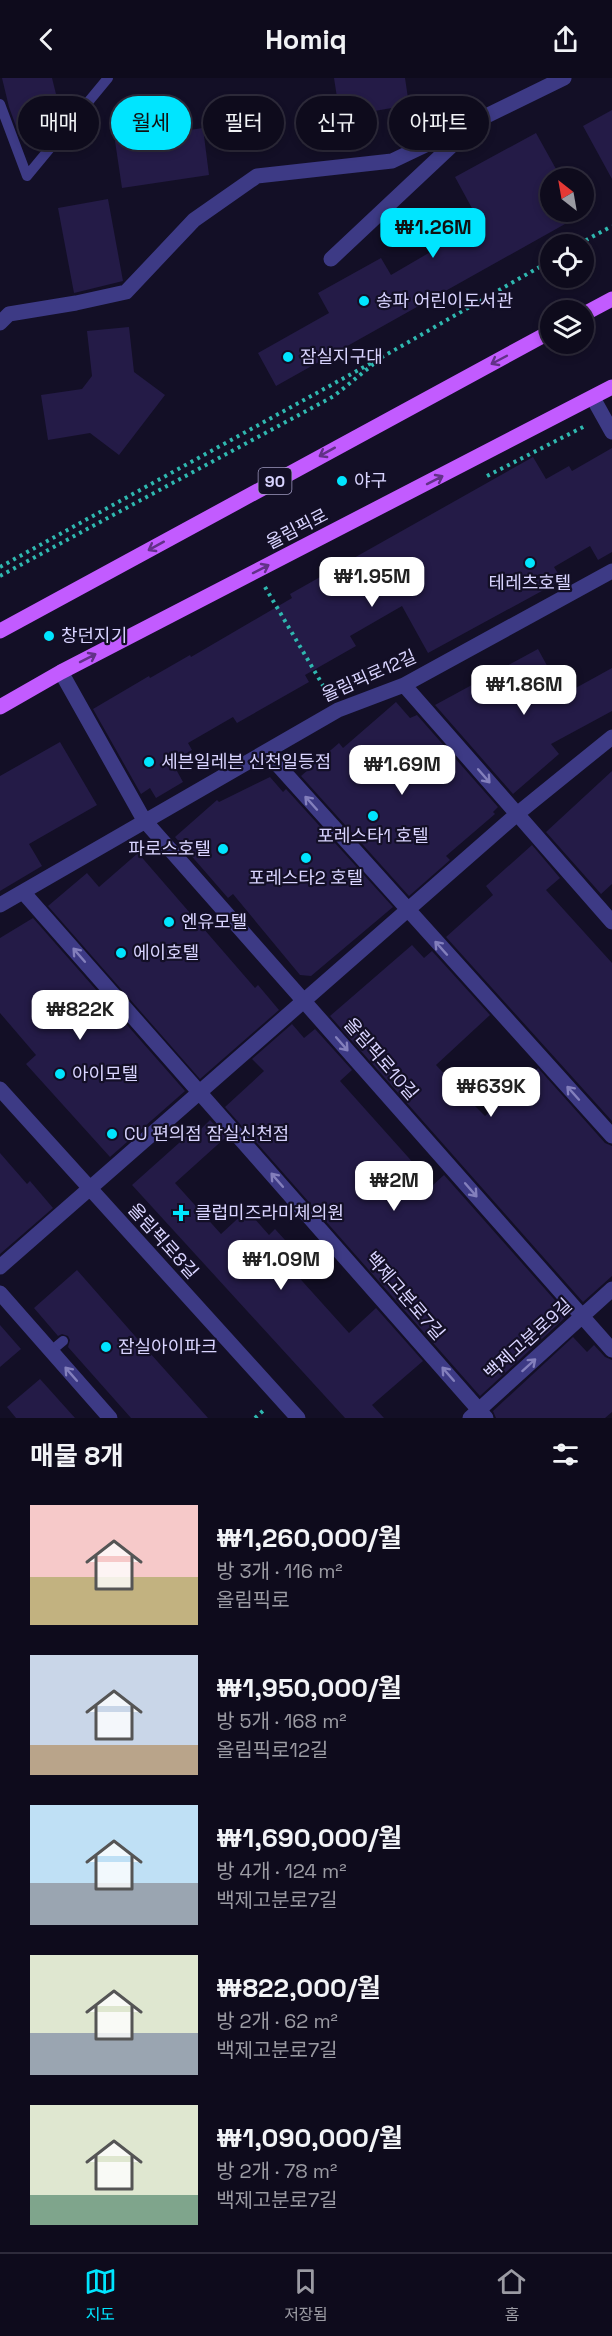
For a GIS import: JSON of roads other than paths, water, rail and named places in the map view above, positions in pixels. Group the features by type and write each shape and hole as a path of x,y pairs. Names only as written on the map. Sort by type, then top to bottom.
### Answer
{"main road":[{"path":"594,309 612,299"},
{"name":"90","path":"0,631 540,337"},
{"name":"올림픽로","path":"0,707 61,672 612,387"}],"street":[{"path":"489,115 564,78"},
{"path":"0,323 9,314 126,292 194,220 257,176 392,161 415,150"},
{"path":"331,259 447,150"},
{"path":"593,398 612,432"},
{"name":"올림픽로12길","path":"144,820 267,753 338,710 404,685 612,571"},
{"name":"올림픽로10길","path":"61,672 144,820 612,1350"},
{"path":"404,685 612,922"},
{"path":"0,1267 406,910 517,814 612,737"},
{"path":"267,753 406,910 612,1136"},
{"path":"0,904 144,820"},
{"name":"백제고분로7길","path":"23,892 200,1092 478,1415"},
{"name":"올림픽로8길","path":"0,1089 298,1418"},
{"name":"백제고분로9길","path":"478,1415 612,1289"},
{"path":"0,1293 57,1346 110,1418"}],"lane":[{"path":"0,104 27,176 108,78"}],"place":[{"name":"송파 어린이도서관","path":"364,301"},
{"name":"잠실지구대","path":"288,357"},
{"name":"야구","path":"342,481"},
{"name":"테레츠호텔","path":"530,563"},
{"name":"창던지기","path":"49,636"},
{"name":"세븐일레븐 신천일등점","path":"149,762"},
{"name":"포레스타1 호텔","path":"373,816"},
{"name":"파로스호텔","path":"223,849"},
{"name":"포레스타2 호텔","path":"306,858"},
{"name":"엔유모텔","path":"169,922"},
{"name":"에이호텔","path":"121,953"},
{"name":"아이모텔","path":"60,1074"},
{"name":"CU 편의점 잠실신천점","path":"112,1134"},
{"name":"클럽미즈라미체의원","path":"181,1213"},
{"name":"잠실아이파크","path":"106,1347"}]}
